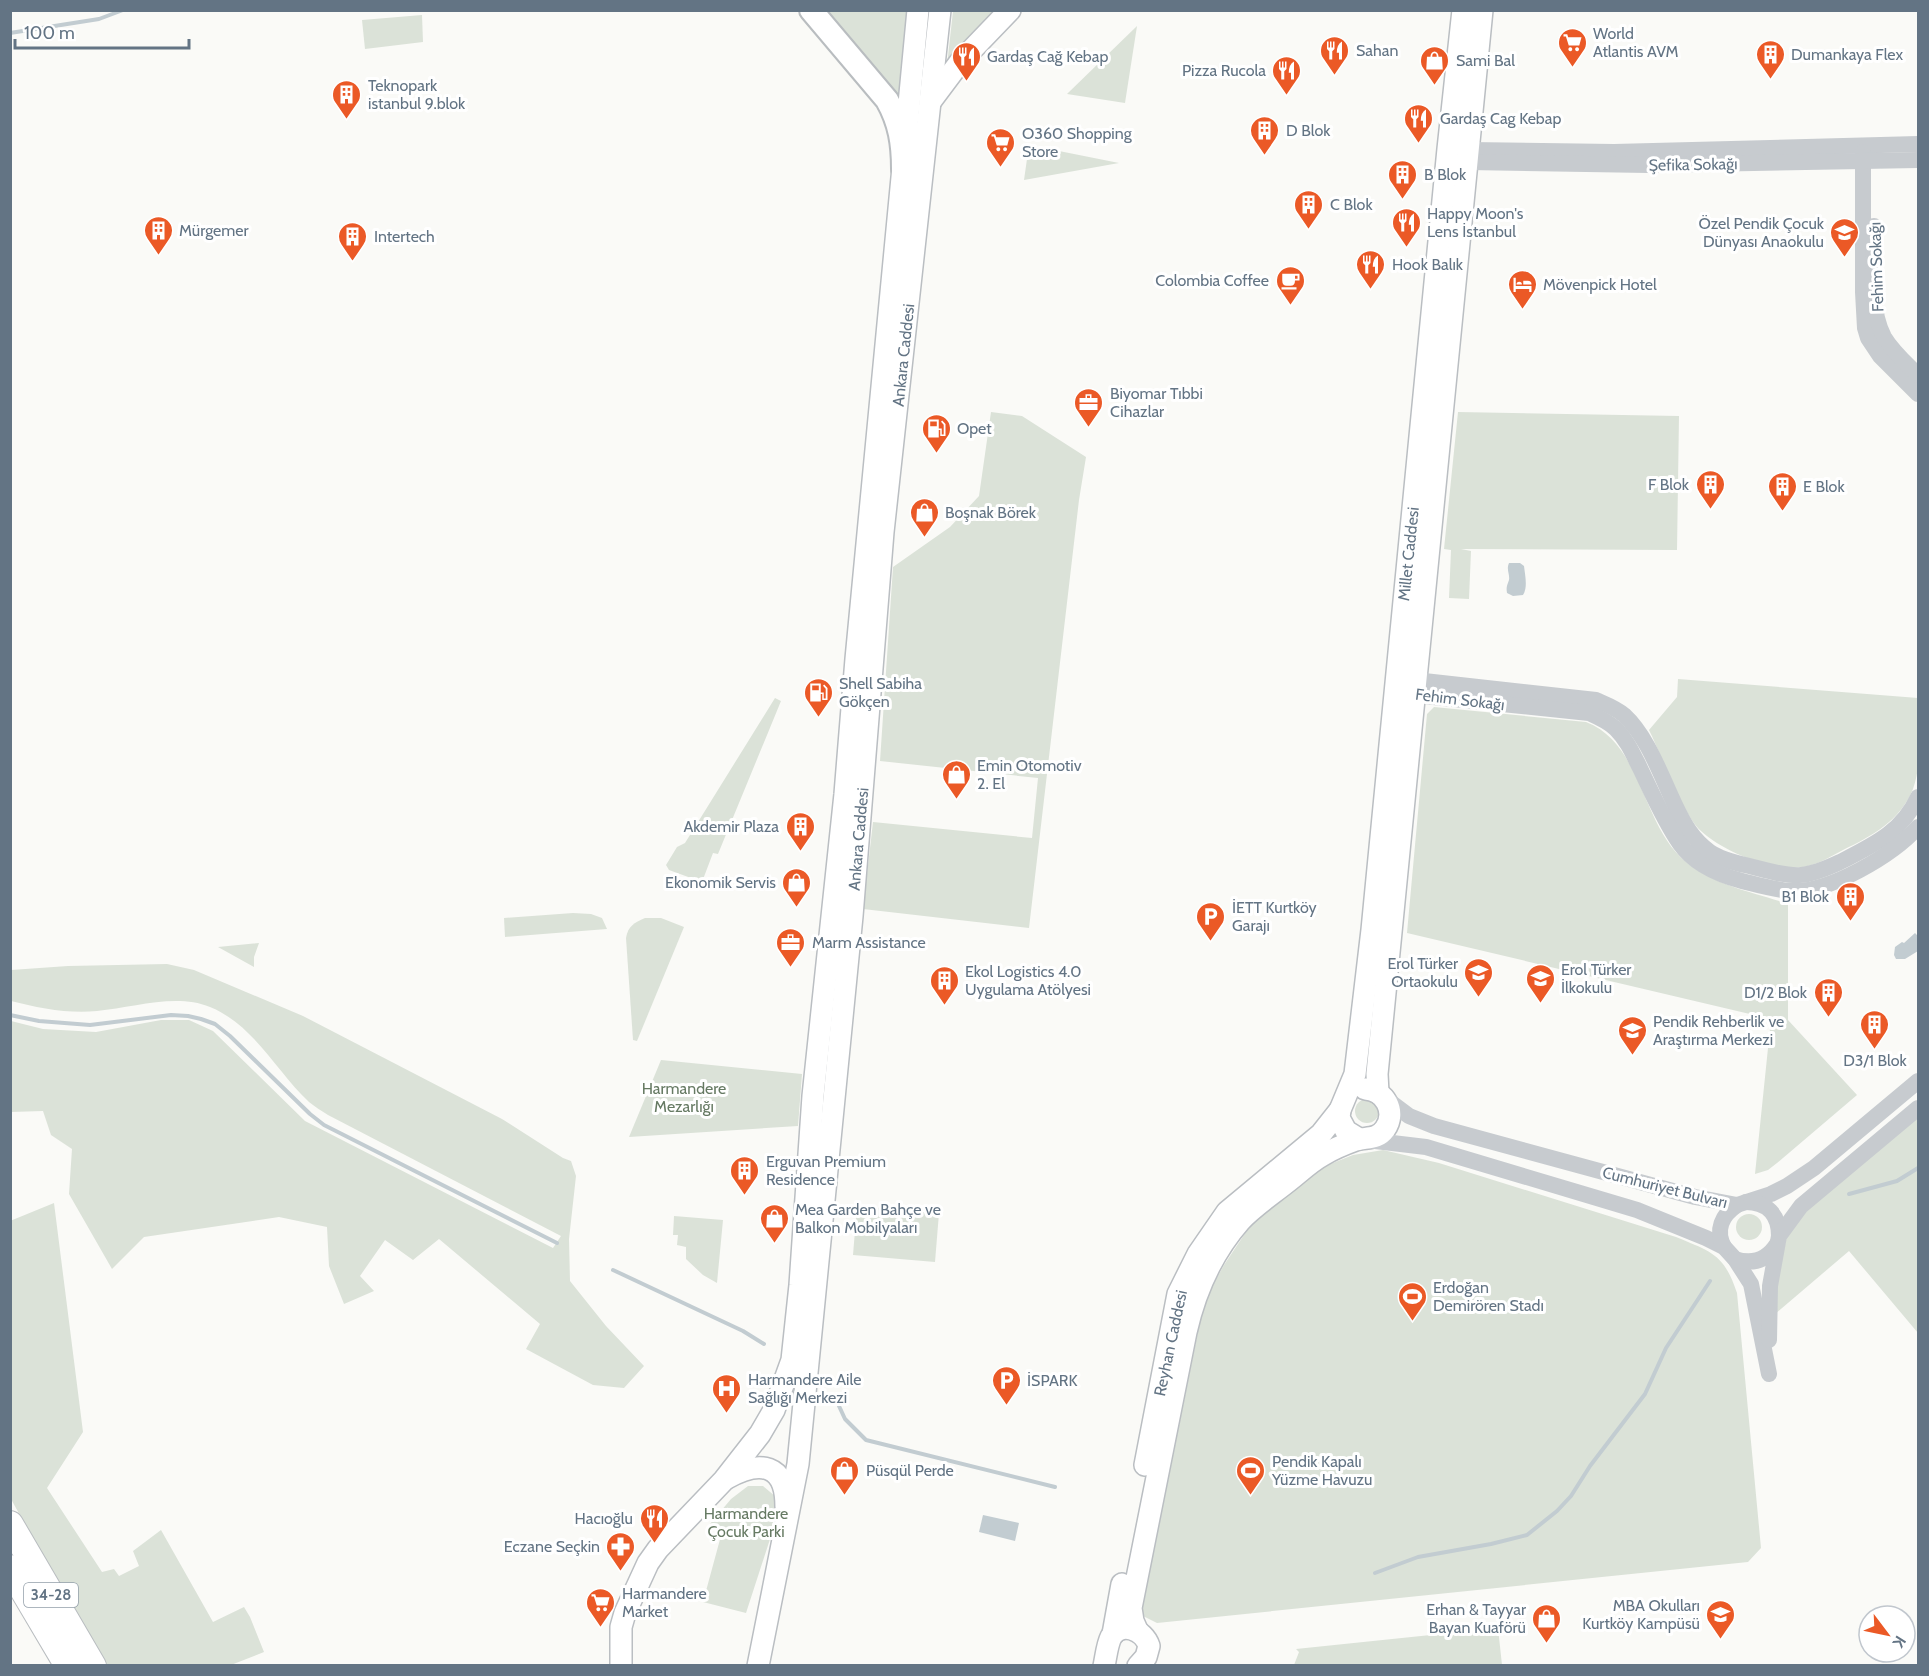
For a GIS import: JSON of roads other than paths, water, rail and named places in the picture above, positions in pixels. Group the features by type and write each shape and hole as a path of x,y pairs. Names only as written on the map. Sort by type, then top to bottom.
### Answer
{"highway":[{"path":"811,10 887,100 903,139 903,169"},
{"name":"34-28","path":"10,1524 93,1665"},
{"name":"34-28","path":"10,1568 68,1665"}],"main road":[{"name":"Ankara Caddesi","path":"724,1480 760,1434 774,1410 793,1350 813,1096 845,794 918,10"},
{"name":"Ankara Caddesi","path":"758,1665 798,1464 852,916 883,532 940,10"},
{"path":"930,103 960,62 1010,10"},
{"name":"Millet Caddesi","path":"1382,1096 1378,1064 1408,688 1458,156 1463,10"},
{"name":"Millet Caddesi","path":"1458,156 1482,10"},
{"name":"Millet Caddesi","path":"1343,1103 1355,1074 1372,930 1408,688"},
{"path":"1362,1089 1382,1096 1390,1113 1386,1128 1381,1134 1363,1139 1346,1131 1340,1118 1343,1103 1362,1089"},
{"name":"Reyhan Caddesi","path":"1111,1654 1178,1294 1198,1254 1227,1212 1321,1134 1343,1103"},
{"name":"Reyhan Caddesi","path":"1138,1665 1146,1658 1149,1646 1132,1620 1131,1608 1186,1332 1197,1293 1224,1243 1240,1221 1321,1155 1363,1139"},
{"path":"621,1665 621,1627 648,1563 658,1549 724,1480 750,1467 766,1468 774,1472 784,1485 787,1522"},
{"path":"1111,1654 1123,1629 1137,1630"}],"street":[{"name":"Şefika Sokağı","path":"1458,156 1648,165 1868,153 1918,144"},
{"name":"Şefika Sokağı","path":"1868,153 1918,160"},
{"name":"Fehim Sokağı","path":"1868,153 1876,316 1891,348 1918,375"},
{"name":"Fehim Sokağı","path":"1868,153 1863,292 1865,328 1868,338 1880,356 1918,394"},
{"name":"Fehim Sokağı","path":"1408,688 1596,700 1608,705 1622,713 1636,729 1687,829 1702,847 1712,854 1736,863 1784,875 1805,876 1818,872 1881,841 1904,820 1918,797"},
{"name":"Fehim Sokağı","path":"1408,688 1589,713 1603,719 1615,727 1625,739 1681,846 1703,865 1731,878 1792,891 1820,887 1890,852 1905,842 1918,828"},
{"name":"Cumhuriyet Bulvarı","path":"1382,1096 1409,1116 1434,1126 1695,1197 1741,1204 1772,1194 1815,1168 1918,1081"},
{"path":"1730,1253 1745,1262 1755,1262 1772,1252 1801,1206 1918,1108"},
{"name":"Cumhuriyet Bulvarı","path":"1363,1139 1426,1147 1637,1210 1706,1238 1730,1253"},
{"path":"1755,1202 1771,1210 1779,1226 1778,1240 1770,1286 1769,1374 1751,1284 1720,1236 1720,1227 1723,1218 1741,1204 1755,1202"}],"waterway":[{"path":"10,33 99,19 123,10"},
{"path":"10,1015 39,1021 90,1025 171,1015 188,1016 215,1024 324,1125 557,1243"},
{"path":"1849,1194 1897,1181 1918,1168"},
{"path":"613,1270 743,1331 764,1344"},
{"path":"1375,1573 1418,1557 1527,1535 1557,1511 1571,1496 1590,1466 1645,1394 1666,1348 1710,1281"},
{"path":"839,1406 845,1419 866,1440 1055,1487"}],"place":[{"name":"World Atlantis AVM","path":"1572,68"},
{"name":"Sahan","path":"1335,76"},
{"name":"Dumankaya Flex","path":"1770,80"},
{"name":"Gardaş Cağ Kebap","path":"966,82"},
{"name":"Sami Bal","path":"1435,86"},
{"name":"Pizza Rucola","path":"1287,96"},
{"name":"Teknopark istanbul 9.blok","path":"347,120"},
{"name":"Gardaş Cag Kebap","path":"1419,144"},
{"name":"D Blok","path":"1265,156"},
{"name":"O360 Shopping Store","path":"1001,168"},
{"name":"B Blok","path":"1403,200"},
{"name":"C Blok","path":"1309,230"},
{"name":"Happy Moon's Lens İstanbul","path":"1406,248"},
{"name":"Mürgemer","path":"158,256"},
{"name":"Özel Pendik Çocuk Dünyası Anaokulu","path":"1845,258"},
{"name":"Intertech","path":"353,262"},
{"name":"Hook Balık","path":"1371,290"},
{"name":"Colombia Coffee","path":"1290,306"},
{"name":"Mövenpick Hotel","path":"1522,310"},
{"name":"Biyomar Tıbbi Cihazlar","path":"1089,428"},
{"name":"Opet","path":"936,454"},
{"name":"F Blok","path":"1710,510"},
{"name":"E Blok","path":"1782,512"},
{"name":"Boşnak Börek","path":"924,538"},
{"name":"Shell Sabiha Gökçen","path":"818,718"},
{"name":"Emin Otomotiv 2. El","path":"956,800"},
{"name":"Akdemir Plaza","path":"800,852"},
{"name":"Ekonomik Servis","path":"797,908"},
{"name":"B1 Blok","path":"1850,922"},
{"name":"İETT Kurtköy Garajı","path":"1211,942"},
{"name":"Marm Assistance","path":"791,968"},
{"name":"Erol Türker Ortaokulu","path":"1479,998"},
{"name":"Erol Türker İlkokulu","path":"1540,1004"},
{"name":"Ekol Logistics 4.0 Uygulama Atölyesi","path":"944,1006"},
{"name":"D1/2 Blok","path":"1828,1018"},
{"name":"D3/1 Blok","path":"1875,1050"},
{"name":"Pendik Rehberlik ve Araştırma Merkezi","path":"1632,1056"},
{"name":"Erguvan Premium Residence","path":"745,1196"},
{"name":"Mea Garden Bahçe ve Balkon Mobilyaları","path":"774,1244"},
{"name":"Erdoğan Demirören Stadı","path":"1412,1322"},
{"name":"İSPARK","path":"1006,1406"},
{"name":"Harmandere Aile Sağlığı Merkezi","path":"727,1414"},
{"name":"Püsqül Perde","path":"845,1496"},
{"name":"Pendik Kapalı Yüzme Havuzu","path":"1251,1496"},
{"name":"Hacıoğlu","path":"654,1544"},
{"name":"Eczane Seçkin","path":"621,1572"},
{"name":"Harmandere Market","path":"601,1628"},
{"name":"MBA Okulları Kurtköy Kampüsü","path":"1721,1640"},
{"name":"Erhan & Tayyar Bayan Kuaförü","path":"1547,1644"}],"park label":[{"name":"Harmandere Mezarlığı","path":"684,1097"},
{"name":"Harmandere Çocuk Parki","path":"746,1522"}]}
